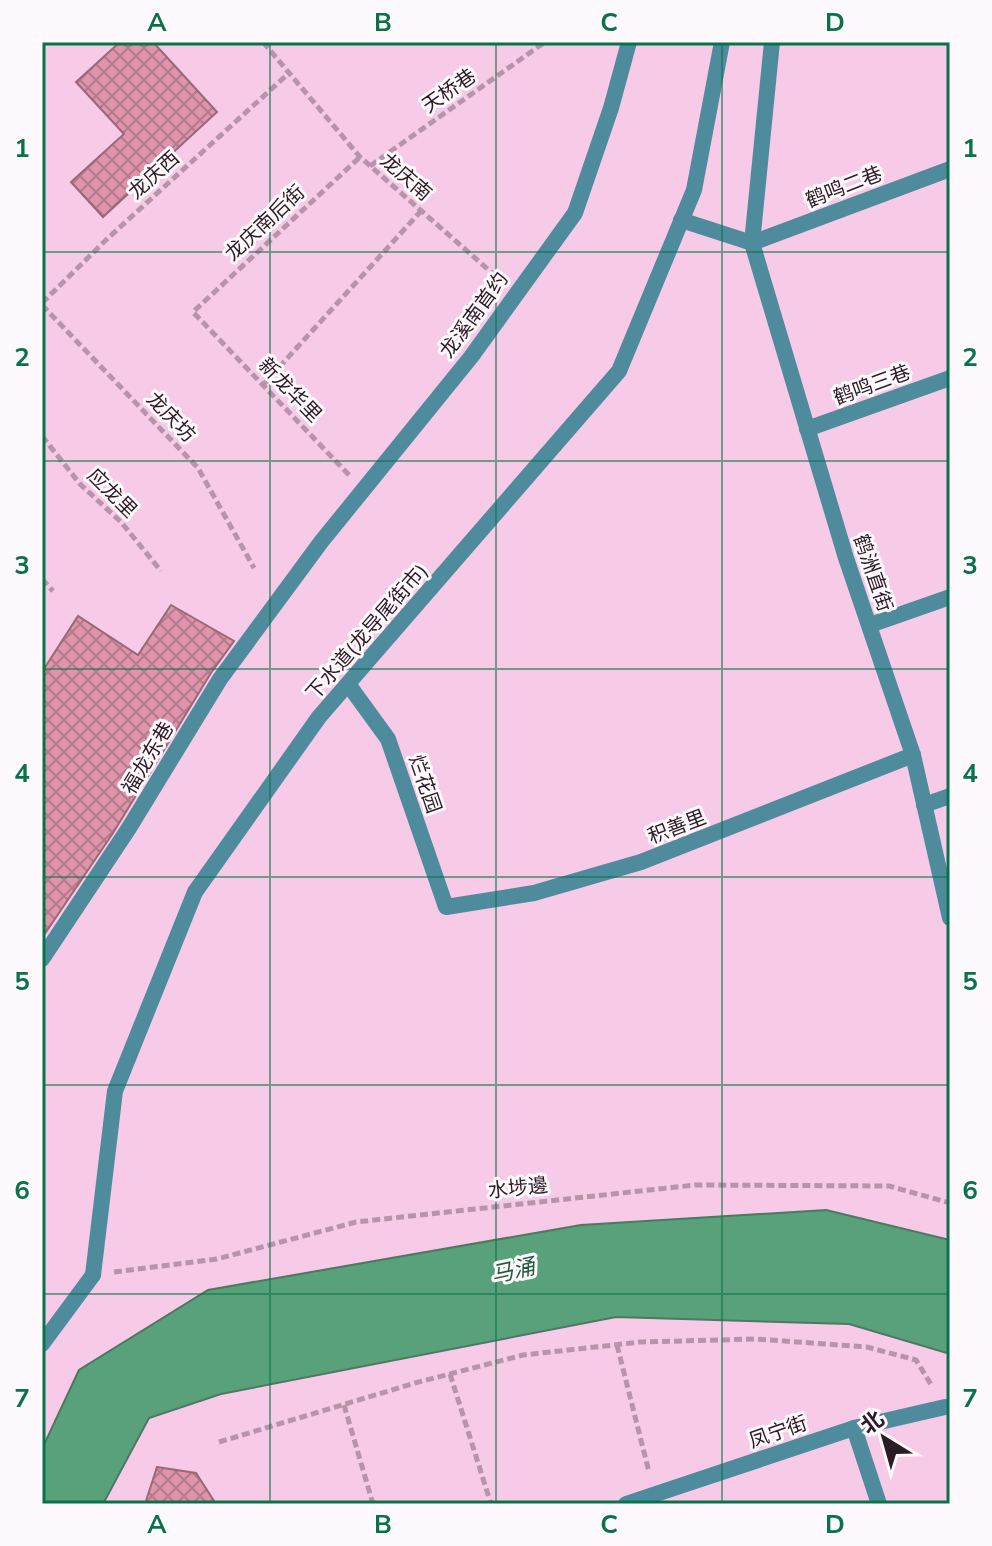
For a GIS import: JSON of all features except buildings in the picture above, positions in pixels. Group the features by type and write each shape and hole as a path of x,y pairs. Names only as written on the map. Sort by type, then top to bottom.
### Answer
{"street":[{"name":"龙溪南首约","path":"293,581 471,357 575,213 611,108 629,42"},
{"name":"下水道(龙导尾街市)","path":"93,1275 115,1091 195,892 319,717 619,371 694,190 722,42"},
{"path":"681,220 752,243 772,42"},
{"name":"鹤鸣二巷","path":"752,243 950,169"},
{"name":"鹤洲直街","path":"752,243 846,558 913,755 950,918"},
{"name":"鹤鸣三巷","path":"807,429 950,378"},
{"name":"福龙东巷","path":"42,959 129,828 220,679 293,581"},
{"path":"870,625 950,597"},
{"name":"烂花园","path":"348,684 388,739 446,907"},
{"name":"积善里","path":"446,907 534,893 641,862 913,755"},
{"path":"924,805 950,796"},
{"path":"42,1344 93,1275"},
{"name":"凤宁街","path":"626,1504 854,1428 945,1407"},
{"path":"854,1428 879,1504"}],"path":[{"name":"龙庆南","path":"263,42 360,157 515,293"},
{"name":"天桥巷","path":"370,166 545,42"},
{"name":"龙庆西","path":"42,304 289,73"},
{"name":"龙庆南后街","path":"193,312 360,157"},
{"path":"263,385 421,211"},
{"name":"龙庆坊","path":"42,304 198,468 254,568"},
{"name":"新龙华里","path":"193,312 363,490"},
{"name":"应龙里","path":"42,436 80,484 121,522 161,571"},
{"path":"42,579 53,591"},
{"name":"水埗邊","path":"93,1275 217,1259 356,1222 695,1185 889,1186 950,1203"},
{"path":"219,1442 523,1355 617,1345 756,1339 867,1347 916,1360 945,1407"},
{"path":"617,1345 655,1495"},
{"path":"450,1374 491,1504"},
{"path":"344,1405 373,1504"}],"water":[{"name":"马涌","path":"826,1210 950,1240 950,1354 849,1324 616,1317 221,1394 149,1418 103,1504 42,1504 42,1449 79,1370 208,1290 581,1225"}]}
